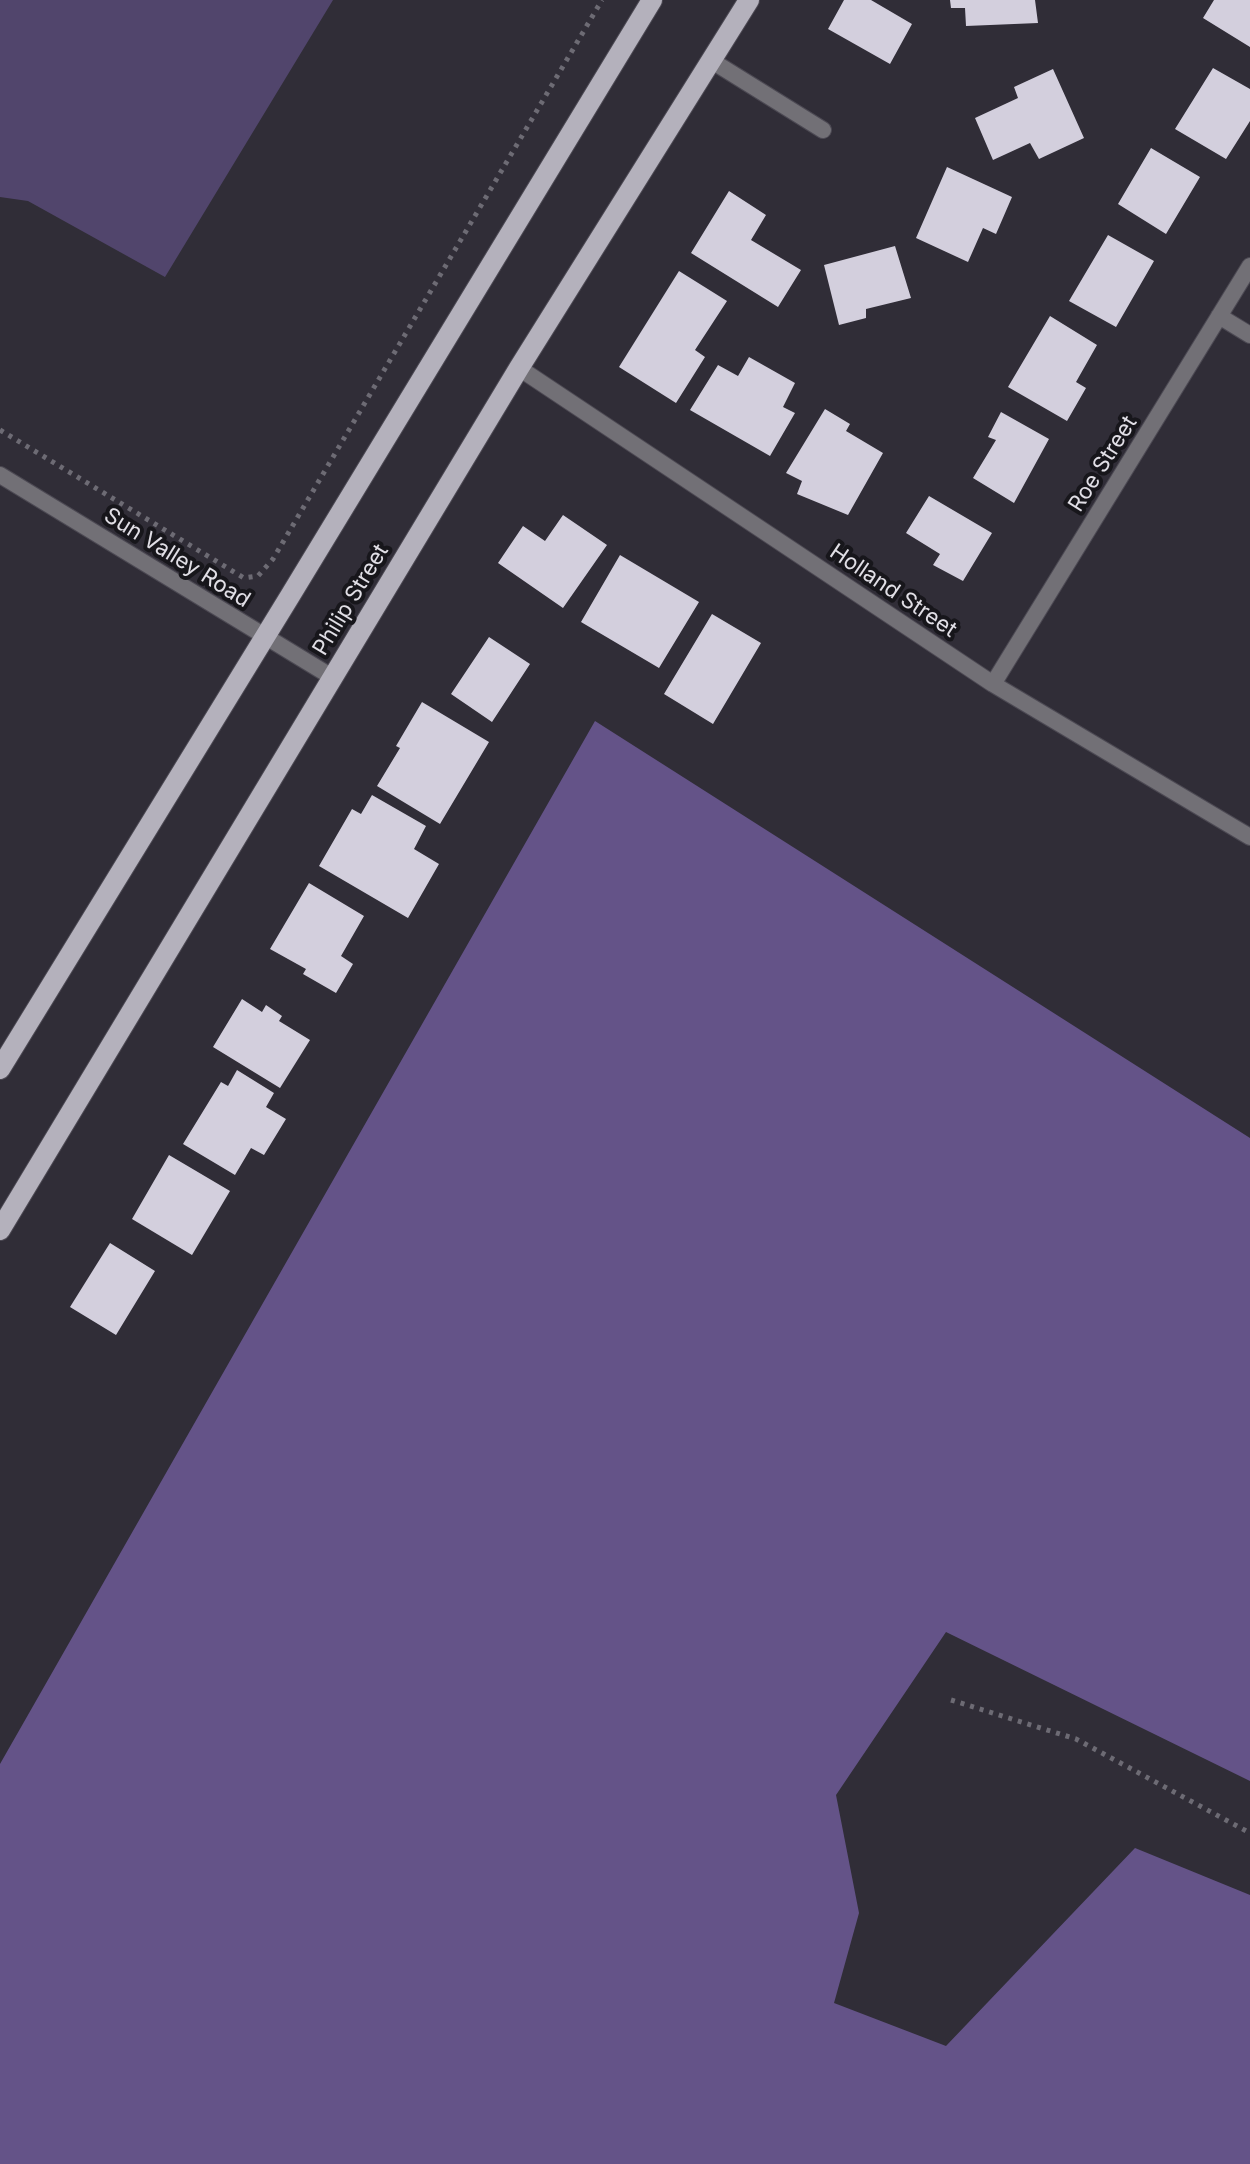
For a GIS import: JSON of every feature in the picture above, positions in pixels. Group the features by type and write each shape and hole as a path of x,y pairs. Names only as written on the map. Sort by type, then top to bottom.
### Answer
{"main road":[{"path":"0,1069 652,0"},
{"name":"Philip Street","path":"0,1230 519,368 749,0"}],"street":[{"path":"712,61 823,130"},
{"name":"Roe Street","path":"993,684 1250,266"},
{"path":"1219,316 1250,335"},
{"name":"Holland Street","path":"519,368 993,684 1250,837"},
{"name":"Sun Valley Road","path":"0,475 332,677"}],"path":[{"path":"0,430 244,578 258,576 273,559 602,0"},
{"path":"951,1700 1076,1739 1250,1833"}],"shaded area":[{"path":"0,0 333,0 165,277 28,201 0,197"},
{"path":"595,721 1250,1138 1250,1781 946,1632 836,1795 859,1913 834,2003 946,2046 1135,1848 1250,1895 1250,2164 0,2164 0,1764"}],"building":[{"path":"844,0 871,0 912,24 890,64 828,29"},
{"path":"950,0 1035,0 1038,23 966,26 965,8 951,8"},
{"path":"1214,0 1250,0 1250,47 1203,18"},
{"path":"1213,68 1250,89 1250,121 1226,159 1175,129"},
{"path":"1053,69 1084,138 1039,159 1030,143 993,160 975,118 1018,98 1014,87"},
{"path":"1151,148 1200,177 1166,234 1118,204"},
{"path":"947,167 1012,197 996,234 983,228 968,262 916,238"},
{"path":"729,191 766,215 751,240 801,270 778,307 691,253"},
{"path":"1108,235 1154,261 1116,327 1069,301"},
{"path":"895,246 911,298 866,309 866,318 839,325 824,265"},
{"path":"679,271 727,301 695,350 705,357 676,403 619,367"},
{"path":"1050,316 1097,345 1076,382 1086,388 1067,421 1008,387"},
{"path":"749,357 795,383 783,407 795,413 770,456 690,410 718,365 738,376"},
{"path":"825,409 850,424 846,431 883,453 848,515 797,494 802,481 786,473"},
{"path":"1001,412 1049,439 1014,503 973,478 996,440 988,437"},
{"path":"929,496 992,533 963,581 933,565 940,554 906,533"},
{"path":"563,515 607,545 563,608 498,563 523,526 545,541"},
{"path":"620,555 699,602 659,668 581,622"},
{"path":"712,614 761,643 713,724 664,694"},
{"path":"489,637 530,664 492,722 451,694"},
{"path":"422,702 489,742 440,824 377,786"},
{"path":"372,795 426,826 414,849 439,864 408,918 319,866 352,809 361,814"},
{"path":"309,883 364,916 341,956 353,964 336,993 303,974 306,969 270,949"},
{"path":"242,999 262,1012 266,1005 282,1016 279,1021 310,1040 280,1088 213,1047"},
{"path":"237,1070 274,1093 266,1107 286,1119 264,1155 251,1148 235,1175 183,1144 221,1082 228,1086"},
{"path":"169,1155 230,1191 192,1255 132,1219"},
{"path":"110,1243 155,1271 116,1335 70,1307"}]}
